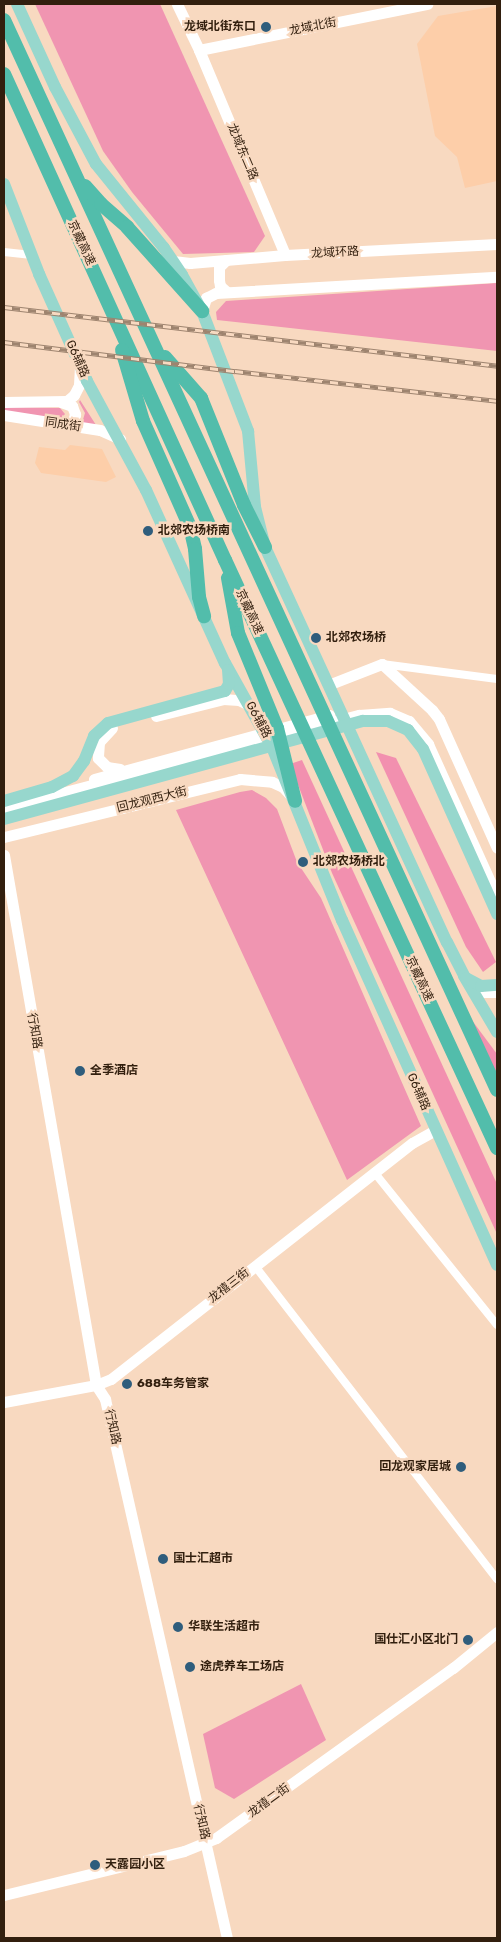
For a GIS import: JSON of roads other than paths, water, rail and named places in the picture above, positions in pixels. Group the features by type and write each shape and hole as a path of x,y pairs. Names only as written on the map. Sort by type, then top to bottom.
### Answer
{"highway":[{"name":"京藏高速","path":"4,20 497,1090"},
{"name":"京藏高速","path":"4,74 225,560 497,1148"},
{"path":"74,173 101,204 127,227 202,311"},
{"path":"110,306 142,421 190,527 195,549 199,597 204,616"},
{"path":"153,342 201,398 244,505 265,547"},
{"path":"225,560 238,634 277,728 295,801"}],"main road":[{"path":"17,4 55,87 96,164 173,261 202,311 248,431 255,507 265,547 464,976 497,1032"},
{"name":"G6辅路","path":"4,184 32,255 79,363 146,490 225,663 253,710 295,801 335,902 435,1130 497,1265"},
{"path":"4,801 52,787 73,776 84,762 97,732 108,723 224,691 228,686 229,678 225,663"},
{"path":"255,742 353,716 388,721 402,726 414,735 423,749 497,914"},
{"name":"回龙观西大街","path":"4,819 255,742"},
{"path":"464,976 477,985 497,985"}],"street":[{"name":"龙域东二路","path":"177,4 199,50 285,255"},
{"name":"龙域北街","path":"199,50 427,4"},
{"name":"龙域环路","path":"173,261 186,263 285,255 497,244"},
{"path":"4,252 32,255"},
{"path":"226,260 219,267 219,280 220,286 227,292"},
{"path":"202,311 203,304 208,296 227,292 497,277"},
{"name":"同成街","path":"4,402 61,402 69,399 77,389 81,372 79,363"},
{"path":"58,425 69,424 75,418 72,406 61,402"},
{"name":"同成街","path":"4,415 58,425 100,430 120,439"},
{"path":"382,664 432,710 439,719 497,848"},
{"path":"328,685 382,664 497,679"},
{"path":"124,769 107,767 98,758 99,742 105,733 113,728 224,699 244,702 253,710"},
{"path":"353,716 372,705 398,708 413,716 425,726 435,740 497,879"},
{"path":"353,716 375,712 397,715 409,721 423,736 497,897"},
{"path":"4,807 124,769 255,742"},
{"path":"4,807 255,742"},
{"name":"回龙观西大街","path":"4,837 240,779 257,779 278,784 295,801"},
{"name":"行知路","path":"4,855 96,1385 105,1398 227,1938"},
{"path":"464,976 479,991 497,992"},
{"name":"龙禧三街","path":"4,1402 96,1385 111,1378 417,1139 435,1130"},
{"path":"374,1172 497,1325"},
{"path":"254,1266 497,1579"},
{"name":"龙禧二街","path":"4,1896 184,1852 225,1833 453,1668 497,1632"}],"railway":[{"path":"4,307 497,366"},
{"path":"4,342 497,401"}],"place":[{"name":"龙域北街东口","path":"266,27"},
{"name":"北郊农场桥南","path":"148,531"},
{"name":"北郊农场桥","path":"316,638"},
{"name":"北郊农场桥北","path":"303,862"},
{"name":"全季酒店","path":"80,1071"},
{"name":"688车务管家","path":"127,1384"},
{"name":"回龙观家居城","path":"461,1467"},
{"name":"国士汇超市","path":"163,1559"},
{"name":"华联生活超市","path":"178,1627"},
{"name":"国仕汇小区北门","path":"468,1640"},
{"name":"途虎养车工场店","path":"190,1667"},
{"name":"天露园小区","path":"95,1865"}]}
